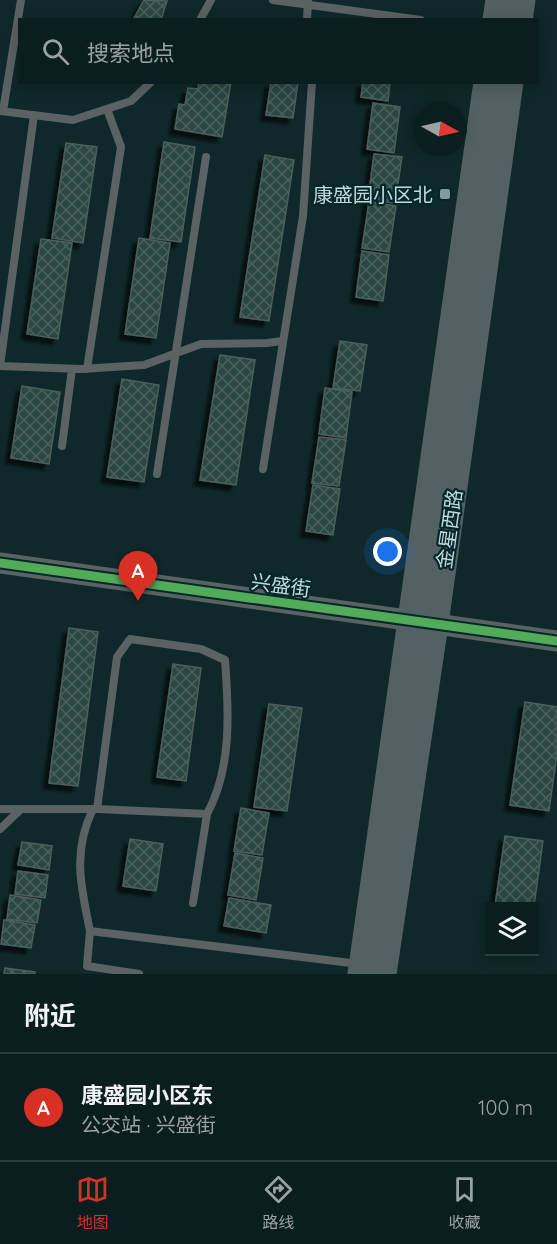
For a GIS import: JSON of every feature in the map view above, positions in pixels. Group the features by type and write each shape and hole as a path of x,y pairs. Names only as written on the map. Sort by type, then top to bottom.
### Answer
{"main road":[{"path":"496,18 499,0"},
{"path":"519,18 522,0"},
{"name":"金星西路","path":"369,971 409,620 487,84"},
{"name":"金星西路","path":"369,971 435,624 510,84"}],"street":[{"name":"兴盛街","path":"0,563 557,641"}],"lane":[{"path":"21,0 1,111 73,120 131,101 149,84"},
{"path":"201,18 211,0"},
{"path":"273,0 307,2 408,18"},
{"path":"307,2 307,18"},
{"path":"263,469 303,216 312,84"},
{"path":"87,369 121,147 107,109"},
{"path":"34,115 0,366 87,369 144,365 201,344 282,341"},
{"path":"157,474 206,157"},
{"path":"62,446 72,369"},
{"path":"140,974 86,970 90,931 80,883 82,832 95,809 117,657 130,639 201,649 225,660 228,702 226,746 217,795 207,814 193,903"},
{"path":"0,809 95,809 207,814"},
{"path":"0,830 20,810"},
{"path":"90,931 369,971"}],"building":[{"path":"144,0 167,1 162,18 134,18"},
{"path":"199,84 231,84 222,137 175,129 179,104 185,105 188,88 198,89"},
{"path":"271,84 298,84 293,118 266,115"},
{"path":"363,84 390,84 388,101 361,97"},
{"path":"373,103 400,107 394,153 367,149"},
{"path":"164,142 195,147 181,242 150,238"},
{"path":"66,143 97,147 83,243 52,238"},
{"path":"374,154 402,157 395,203 368,200"},
{"path":"265,155 294,160 269,321 240,317"},
{"path":"369,202 396,206 389,252 362,248"},
{"path":"139,238 170,243 156,338 125,334"},
{"path":"41,239 72,243 58,339 27,334"},
{"path":"362,251 389,255 383,301 356,297"},
{"path":"340,341 367,345 360,391 333,388"},
{"path":"220,355 255,360 236,485 200,480"},
{"path":"122,379 159,385 144,482 107,477"},
{"path":"22,386 60,392 49,464 11,458"},
{"path":"325,388 352,392 346,438 319,434"},
{"path":"319,437 346,440 339,486 312,483"},
{"path":"313,485 340,489 333,535 306,531"},
{"path":"69,628 98,632 78,786 49,783"},
{"path":"173,664 201,668 186,781 157,777"},
{"path":"525,702 557,707 557,753 549,811 510,805"},
{"path":"269,704 302,708 287,811 254,807"},
{"path":"241,808 269,813 262,855 234,851"},
{"path":"505,836 543,841 535,902 496,902"},
{"path":"130,839 163,844 156,891 123,886"},
{"path":"22,842 52,846 49,870 18,865"},
{"path":"235,853 263,858 256,900 228,895"},
{"path":"18,871 48,875 45,898 15,894"},
{"path":"10,895 41,900 37,923 7,919"},
{"path":"229,898 271,905 266,933 224,926"},
{"path":"4,920 35,925 31,948 1,944"},
{"path":"5,968 35,972 35,974 4,974"}],"cycle path":[{"path":"0,563 557,641"}],"place":[{"name":"康盛园小区北","path":"445,194"},
{"name":"康盛园小区东","path":"138,601"}]}
